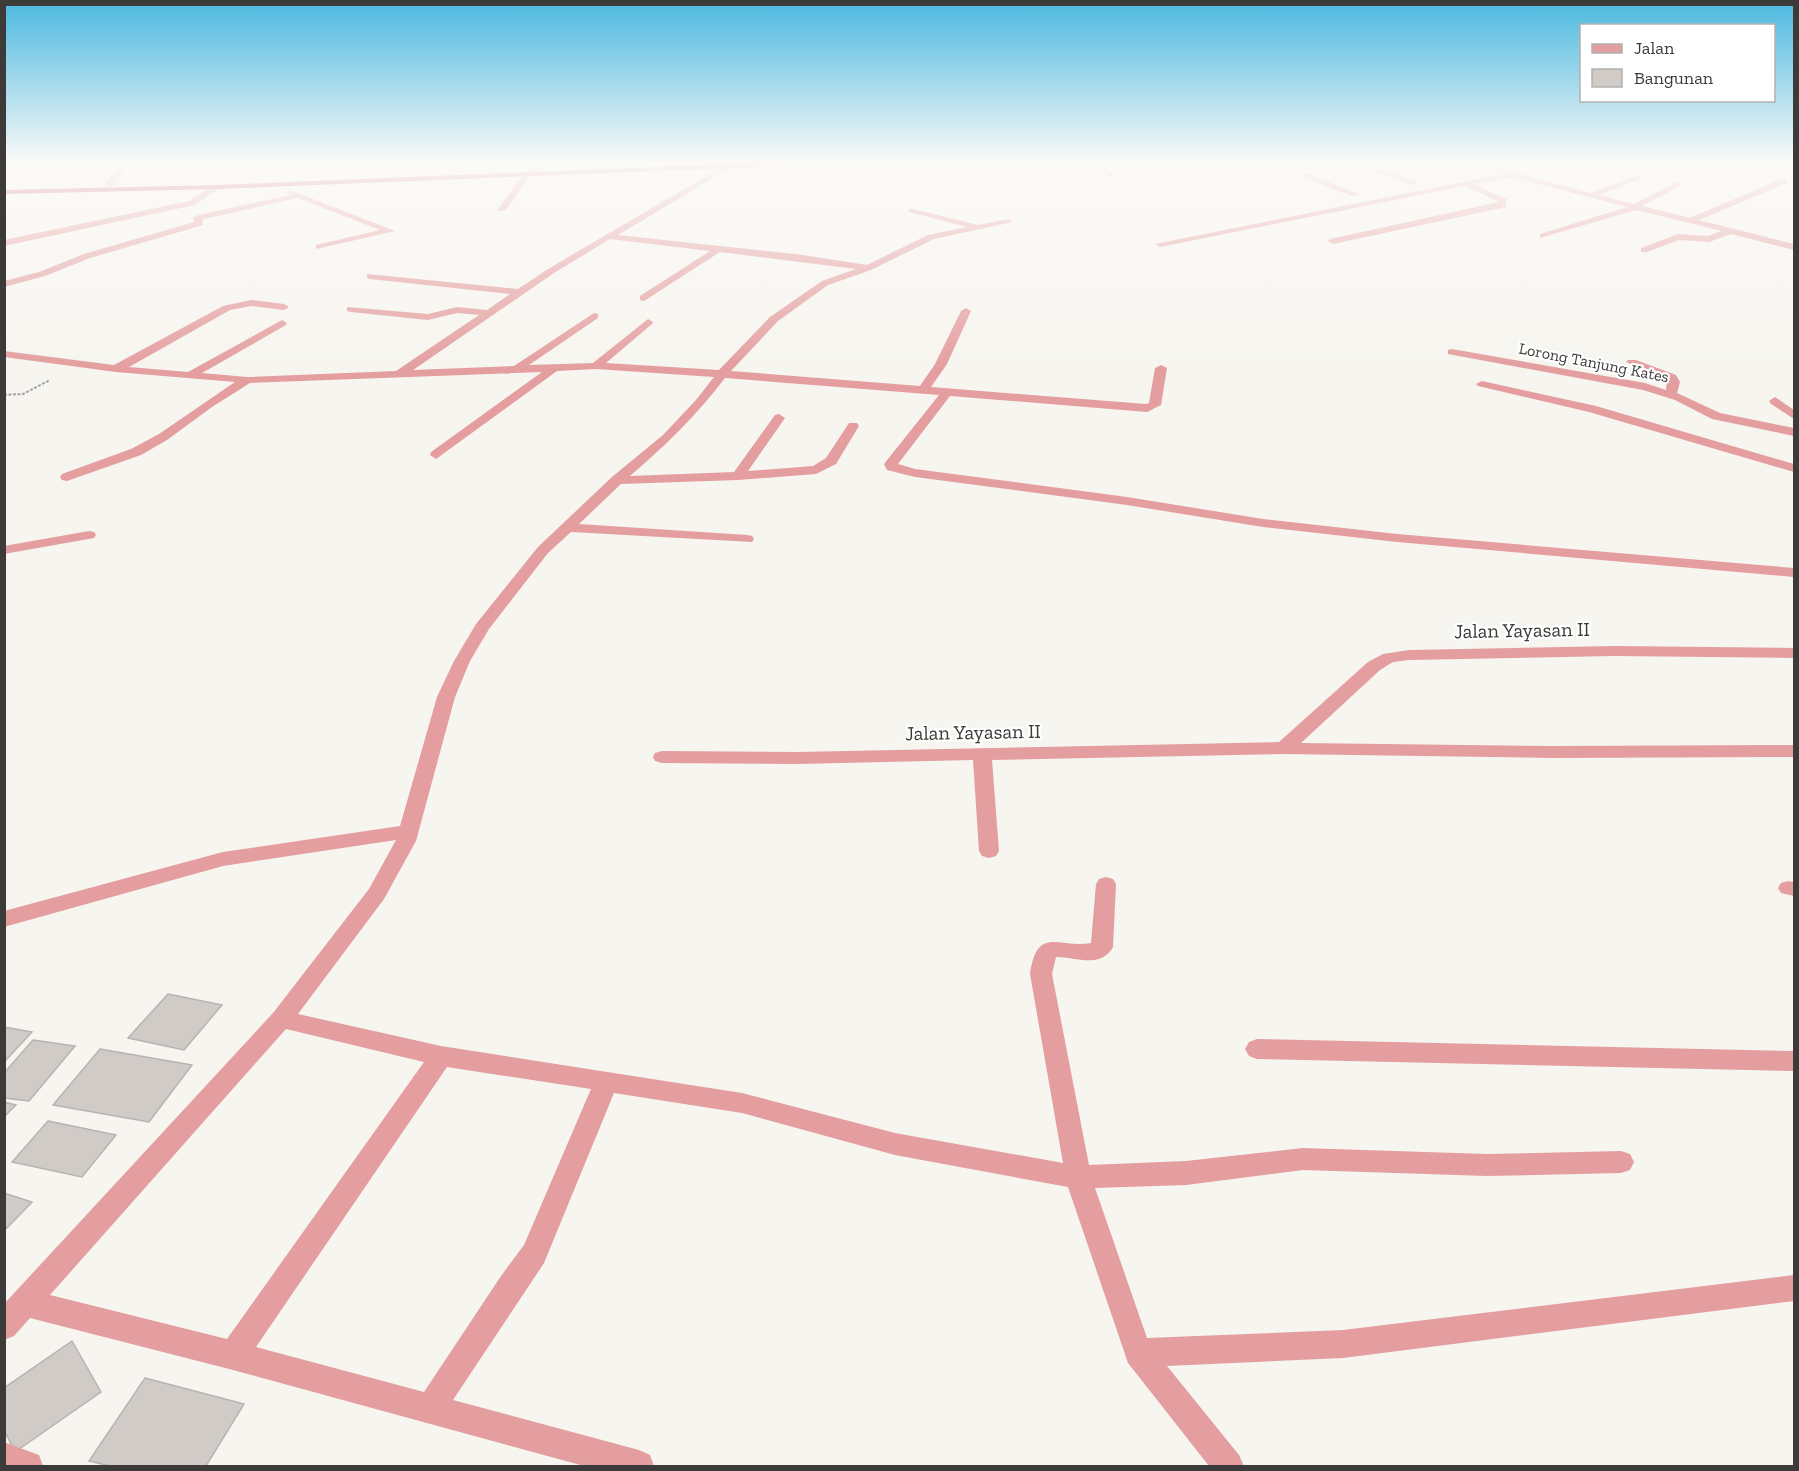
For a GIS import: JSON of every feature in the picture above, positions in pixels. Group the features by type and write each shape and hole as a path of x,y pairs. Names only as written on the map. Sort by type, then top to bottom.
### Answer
{"street":[{"path":"4,243 59,232"},
{"path":"4,284 42,274 96,254 171,232"},
{"path":"319,247 387,232"},
{"path":"398,375 520,292 620,232"},
{"path":"4,1326 281,1019 377,894 395,864 408,832 446,697 462,661 482,627 543,550 616,480 685,420 762,330 785,310 825,283 868,268 922,241 959,232"},
{"path":"1160,244 1223,232"},
{"path":"1333,241 1377,232"},
{"path":"1544,236 1558,232"},
{"path":"1723,232 1794,247"},
{"path":"1644,250 1678,237 1709,239 1727,233"},
{"path":"611,237 803,258 868,268"},
{"path":"644,298 716,251 713,249"},
{"path":"370,276 520,292"},
{"path":"116,369 227,308 248,303 284,307"},
{"path":"351,309 428,317 457,310 489,313"},
{"path":"966,311 941,364 936,391 891,464 892,467 915,473 1127,501 1274,524 1397,538 1794,573"},
{"path":"518,368 594,316"},
{"path":"596,366 648,322"},
{"path":"189,375 282,323"},
{"name":"Lorong Tanjung Kates","path":"1452,352 1671,394 1716,416 1794,432"},
{"path":"4,354 116,369 247,380 596,366 1150,408 1155,405 1161,368"},
{"path":"1632,362 1654,368 1672,377 1674,382 1671,394"},
{"path":"435,455 553,369"},
{"path":"67,477 136,452 163,437 208,404 247,380"},
{"path":"1482,384 1585,407 1794,468"},
{"path":"1775,401 1794,415"},
{"path":"738,476 778,418"},
{"path":"616,480 738,476 821,468 831,461 853,426"},
{"path":"567,527 747,539"},
{"path":"4,550 89,535"},
{"name":"Jalan Yayasan II","path":"1284,748 1374,666 1389,658 1409,655 1615,651 1794,653"},
{"name":"Jalan Yayasan II","path":"662,757 797,758 1284,748 1553,752 1794,751"},
{"path":"982,755 989,851"},
{"path":"4,919 223,859 408,832"},
{"path":"1106,884 1102,947 1092,953 1049,950 1043,958 1041,974 1078,1178 1138,1353 1228,1467"},
{"path":"281,1019 441,1056 742,1103 895,1144 1078,1178 1186,1173 1303,1159 1486,1165 1621,1162"},
{"path":"1257,1049 1794,1061"},
{"path":"233,1355 441,1056"},
{"path":"430,1409 510,1285 534,1254 606,1083"},
{"path":"1138,1353 1343,1344 1794,1288"},
{"path":"25,1303 233,1355 639,1467"},
{"path":"4,1457 28,1467"}],"path":[{"path":"4,395 11,397 30,392 76,364"}],"building":[{"path":"168,994 222,1005 184,1050 128,1038"},
{"path":"4,1027 32,1032 4,1062"},
{"path":"33,1040 75,1046 29,1101 4,1098 4,1073"},
{"path":"100,1049 192,1065 149,1122 53,1105"},
{"path":"4,1102 16,1105 4,1117"},
{"path":"48,1121 116,1135 82,1177 12,1162"},
{"path":"4,1193 32,1202 4,1231"},
{"path":"72,1341 101,1392 15,1452 4,1430 4,1388"},
{"path":"145,1378 244,1404 206,1466 110,1466 89,1461"}]}
